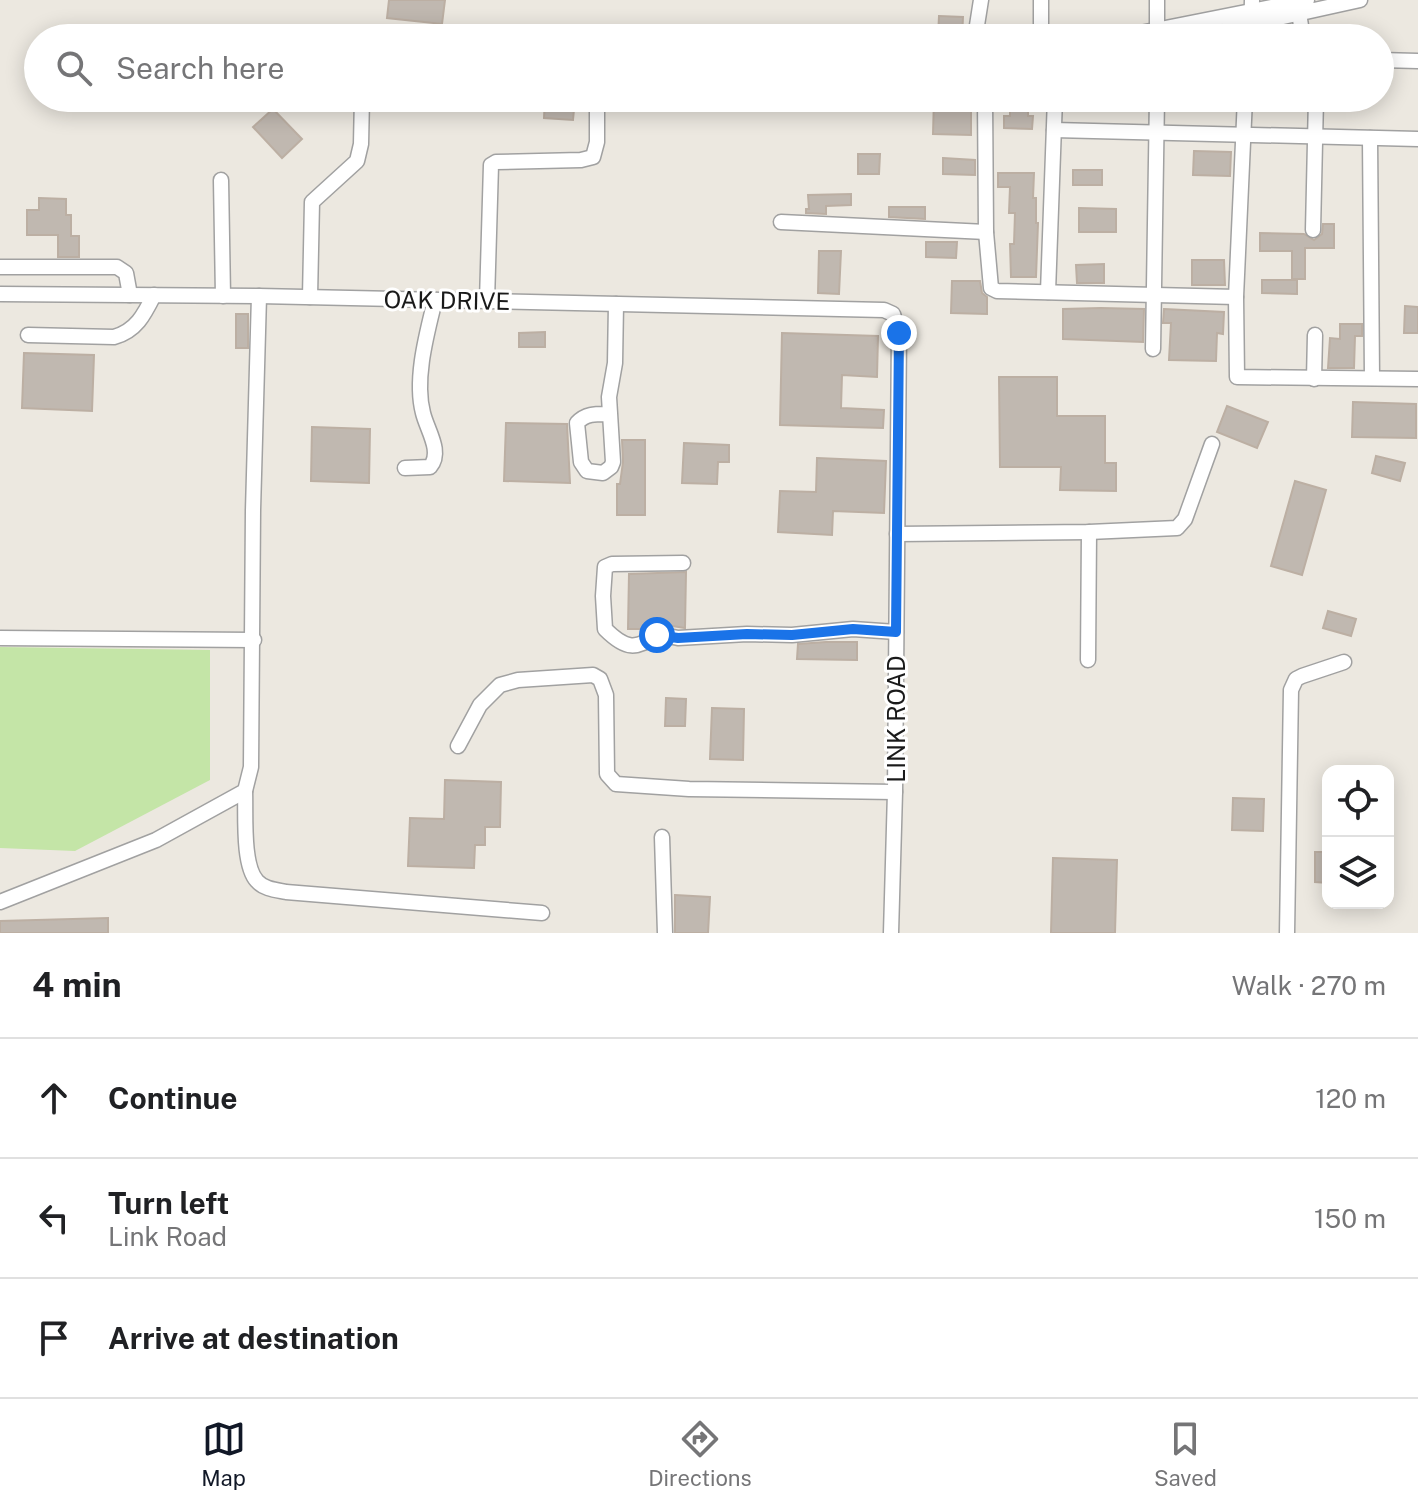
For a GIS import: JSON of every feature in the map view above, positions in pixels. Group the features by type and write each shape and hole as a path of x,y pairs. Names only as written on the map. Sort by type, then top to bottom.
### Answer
{"street":[{"path":"977,24 981,0"},
{"path":"1041,0 1041,24"},
{"path":"1157,0 1158,24"},
{"path":"1221,24 1301,5 1360,0"},
{"path":"1394,60 1418,61"},
{"path":"310,297 312,202 357,161 362,112"},
{"path":"487,301 491,165 496,162 593,157 597,142 597,112"},
{"path":"985,112 986,232 991,288 997,291 1236,297"},
{"path":"1048,292 1055,112"},
{"path":"1153,349 1157,112"},
{"path":"1244,112 1236,297 1237,377 1418,379"},
{"path":"1313,230 1316,112"},
{"path":"1054,130 1418,139"},
{"path":"1370,138 1372,378"},
{"path":"221,180 223,296"},
{"path":"781,222 986,232"},
{"path":"0,267 117,267 126,273 130,295"},
{"name":"OAK DRIVE","path":"0,294 310,297 884,310 893,314"},
{"path":"28,335 123,335 138,325 154,295"},
{"path":"259,296 251,767 245,791 251,870 256,881 265,888 286,892 542,913"},
{"path":"405,468 430,467 435,457 421,404 423,352 435,300"},
{"path":"610,414 616,304"},
{"name":"LINK ROAD","path":"891,933 899,333 893,314"},
{"path":"1314,379 1315,335"},
{"path":"897,534 1177,528 1185,519 1212,444"},
{"path":"1088,660 1089,532"},
{"path":"683,563 612,564 605,567 605,629 618,640 633,646 645,645 659,634 678,638 792,635 853,629 896,632"},
{"path":"0,638 254,640"},
{"path":"1287,933 1291,690 1296,679 1344,662"},
{"path":"458,746 480,705 500,685 518,680 593,675 600,679 606,695 607,774 616,784 689,789 895,792"},
{"path":"0,902 156,840 245,791"},
{"path":"662,837 665,933"}],"green space":[{"path":"0,647 210,650 210,780 75,851 0,848"}],"building":[{"path":"389,0 445,0 442,24 387,18"},
{"path":"939,16 963,17 963,24 939,24"},
{"path":"270,112 276,112 302,139 282,158 253,127"},
{"path":"544,112 574,112 573,120 544,118"},
{"path":"934,112 971,112 971,135 933,134"},
{"path":"1010,112 1028,112 1028,116 1033,116 1032,129 1004,128 1004,116 1010,116"},
{"path":"1194,151 1231,152 1230,176 1193,175"},
{"path":"858,154 880,154 879,174 858,174"},
{"path":"943,158 975,160 975,175 943,174"},
{"path":"1073,170 1102,170 1102,185 1073,185"},
{"path":"998,173 1034,173 1033,198 1036,198 1038,223 1036,277 1011,277 1010,244 1014,244 1015,213 1009,213 1010,187 998,187"},
{"path":"851,194 851,205 826,206 826,214 806,213 809,209 808,195"},
{"path":"39,198 66,199 66,215 71,215 71,236 79,236 79,257 58,257 58,235 27,235 27,210 39,210"},
{"path":"889,207 925,207 925,219 889,217"},
{"path":"1079,208 1116,209 1116,232 1079,232"},
{"path":"1323,224 1334,224 1334,248 1305,248 1305,279 1292,279 1292,251 1260,251 1260,233 1304,234 1314,240 1322,234"},
{"path":"926,242 957,242 956,258 926,257"},
{"path":"819,251 841,251 839,294 818,293"},
{"path":"1192,260 1224,260 1225,285 1192,285"},
{"path":"1104,264 1104,283 1077,283 1076,265"},
{"path":"1262,280 1297,280 1297,294 1262,293"},
{"path":"952,281 980,281 982,293 987,297 987,314 951,313"},
{"path":"1405,306 1418,307 1418,333 1404,333"},
{"path":"1063,309 1144,309 1143,342 1063,339"},
{"path":"1164,309 1224,312 1223,334 1217,333 1216,361 1169,360 1171,323 1163,323"},
{"path":"236,314 248,314 248,348 236,348"},
{"path":"1340,324 1362,324 1362,336 1355,336 1354,368 1328,368 1330,338 1340,339"},
{"path":"545,332 545,347 519,347 519,333"},
{"path":"782,333 878,336 877,377 842,375 841,408 884,410 883,428 780,425"},
{"path":"24,353 94,355 92,411 22,408"},
{"path":"999,377 1057,377 1057,416 1105,416 1105,463 1116,463 1116,491 1060,490 1061,467 1000,467"},
{"path":"1353,402 1416,404 1416,438 1352,437"},
{"path":"1227,406 1268,422 1257,448 1217,432"},
{"path":"506,423 567,424 570,483 504,481"},
{"path":"312,427 370,429 369,483 311,481"},
{"path":"622,440 645,440 645,515 617,515 617,484 620,484 623,462"},
{"path":"684,443 729,445 729,462 718,462 717,484 682,483"},
{"path":"1376,456 1405,463 1400,481 1372,473"},
{"path":"817,458 886,461 884,513 833,511 832,535 778,532 780,491 816,492"},
{"path":"1295,481 1326,490 1302,575 1271,566"},
{"path":"686,572 685,628 660,624 648,629 628,629 629,574"},
{"path":"1328,611 1356,619 1351,636 1323,628"},
{"path":"857,642 857,660 797,659 798,644"},
{"path":"666,698 686,699 685,726 665,726"},
{"path":"712,708 744,709 743,760 710,759"},
{"path":"445,780 501,782 500,827 485,827 485,845 475,845 474,868 408,866 410,818 444,819"},
{"path":"1233,798 1264,799 1263,831 1232,830"},
{"path":"1315,852 1322,852 1322,883 1315,882"},
{"path":"1053,858 1117,860 1115,933 1051,933"},
{"path":"675,895 710,897 708,933 675,933"},
{"path":"108,918 108,933 0,933 0,921"}],"route":[{"path":"657,635 678,638 792,635 853,629 896,632 899,333"}]}
